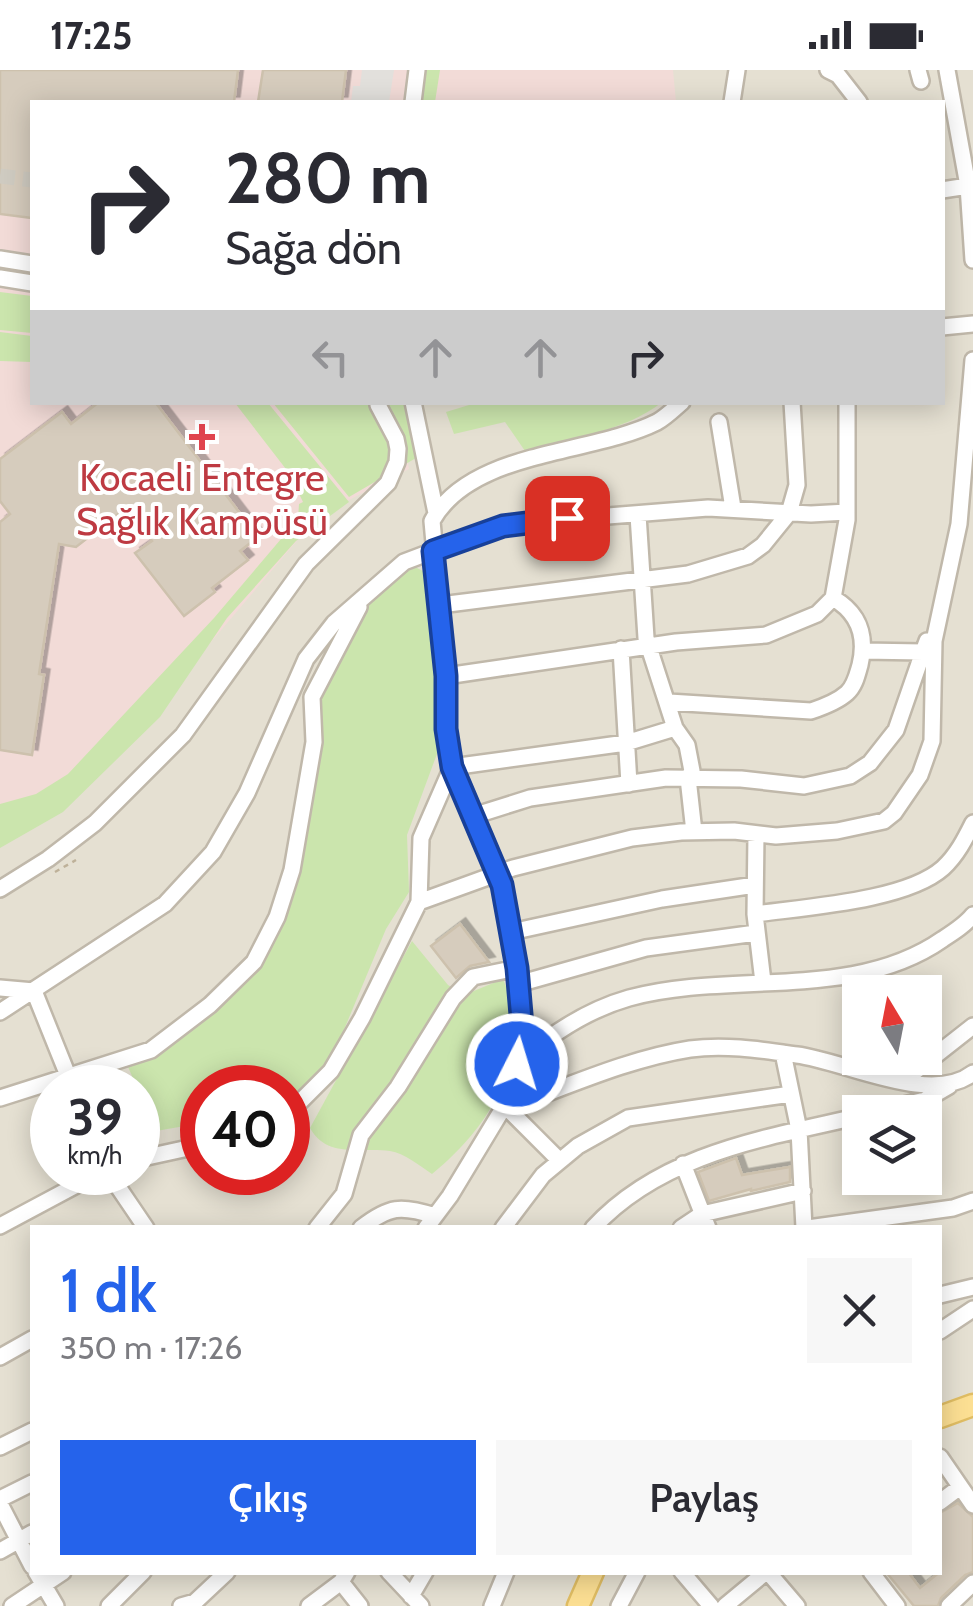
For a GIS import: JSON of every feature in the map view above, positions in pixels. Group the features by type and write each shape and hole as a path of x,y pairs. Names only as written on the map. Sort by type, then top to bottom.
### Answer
{"main road":[{"path":"942,1416 973,1405"},
{"path":"578,1606 592,1575"}],"street":[{"path":"412,100 417,70"},
{"path":"732,100 737,70"},
{"path":"828,70 838,75 857,100"},
{"path":"946,70 967,148 973,260"},
{"path":"945,190 968,186"},
{"path":"0,259 30,274"},
{"path":"0,278 30,274"},
{"path":"945,327 973,324"},
{"path":"473,816 530,798 688,778 804,786 850,776 870,763 896,730 928,646 959,524 970,441 973,360"},
{"path":"414,405 436,514"},
{"path":"365,1225 381,1212 408,1207 430,1222 504,1110 517,1064 522,1026 511,932 499,874 452,767 432,521 452,496 492,473 631,432 659,421 678,405"},
{"path":"440,604 708,570 748,556 763,545 789,513 797,485 792,405"},
{"path":"446,676 621,650 766,634 817,614 833,598 847,512 848,405"},
{"path":"0,889 48,860 94,823 182,735 306,564 388,483 398,449 378,406"},
{"path":"719,422 733,508"},
{"path":"0,1012 166,904 213,852 246,793 306,659 334,623 404,562 516,524 733,508 789,513 847,512"},
{"path":"638,514 648,648 675,728 692,761 688,778 694,832"},
{"path":"112,1065 150,1050 198,1015 254,962 276,918 292,870 314,742 312,697 365,594"},
{"path":"669,702 811,711 849,692 863,652 863,635 855,615 833,598"},
{"path":"863,652 928,646"},
{"path":"418,902 600,845 694,832 776,836 837,831 884,821 920,775 932,741 928,646"},
{"path":"621,650 629,784"},
{"path":"452,767 626,743 675,728"},
{"path":"310,1091 331,1070 362,1018 418,902 414,836 452,767"},
{"path":"755,914 892,893 917,884 941,869 960,849 973,822"},
{"path":"756,834 755,914 762,982"},
{"path":"511,932 662,898 756,886"},
{"path":"517,1064 578,1018 626,999 670,989 888,969 921,954 971,921"},
{"path":"320,1225 344,1194 361,1135 398,1087 453,998 473,978 517,976 693,939 756,933"},
{"path":"0,988 34,991"},
{"path":"34,991 65,1065"},
{"path":"903,1081 973,1026"},
{"path":"504,1110 651,1058 693,1048 783,1053 929,1086 952,1084"},
{"path":"783,1053 800,1130 806,1225"},
{"path":"933,1095 973,1073"},
{"path":"0,1098 30,1090"},
{"path":"506,1225 543,1175 578,1146 628,1118 791,1094"},
{"path":"504,1110 560,1161"},
{"path":"595,1225 670,1168 842,1120"},
{"path":"683,1164 705,1221 803,1191"},
{"path":"0,1226 60,1195"},
{"path":"121,1195 144,1225"},
{"path":"828,1225 953,1208 973,1201"},
{"path":"942,1295 973,1287"},
{"path":"942,1330 973,1309"},
{"path":"0,1358 30,1339"},
{"path":"0,1447 30,1433"},
{"path":"942,1460 973,1505"},
{"path":"0,1551 26,1538 0,1501 30,1484"},
{"path":"942,1500 960,1487"},
{"path":"109,1606 140,1575"},
{"path":"181,1606 195,1602 224,1575"},
{"path":"392,1575 416,1601 424,1575"},
{"path":"492,1606 505,1575"},
{"path":"619,1606 635,1575"},
{"path":"685,1575 712,1606"},
{"path":"725,1606 762,1575"},
{"path":"769,1575 797,1606"},
{"path":"873,1575 897,1606"},
{"path":"309,1606 344,1577 360,1606"},
{"path":"12,1606 40,1580 56,1606"},
{"path":"948,1606 973,1583"}],"shaded area":[{"path":"0,70 973,70 973,1606 0,1606"},
{"name":"Kocaeli Entegre Sağlık Kampüsü","path":"0,70 673,70 676,100 30,100 30,405 397,405 409,469 318,516 154,709 0,843"},
{"path":"362,70 394,70 389,100 351,100 353,86 360,86"}],"green space":[{"path":"424,70 440,70 435,100 418,100"},
{"path":"0,292 30,296 30,333 0,330"},
{"path":"0,332 30,336 30,362 0,361"},
{"path":"237,405 270,405 349,502 296,541 227,618 160,717 63,812 0,848 0,804 36,794 68,774 214,618 298,519 299,504 303,502 289,473"},
{"path":"275,405 408,405 416,458 349,497"},
{"path":"469,405 658,405 614,427 525,451 505,422 454,434 446,412"},
{"path":"413,566 425,572 441,743 407,835 409,892 386,929 328,1068 310,1083 310,1065 180,1065 180,1127 160,1130 160,1065 127,1065 125,1060 192,1028 279,919 318,736 320,697 368,598"},
{"path":"412,941 448,985 464,995 503,979 510,1026 497,1096 471,1135 432,1174 395,1152 335,1148 317,1138 310,1128"}],"building":[{"path":"0,70 238,70 234,100 30,100 30,218 0,214"},
{"path":"263,70 346,70 342,100 258,100"},
{"path":"95,405 157,405 258,537 240,551 248,560 184,616 135,553 152,541 126,508 76,547 59,544 39,674 44,675 32,755 0,750 0,522 10,514 0,501 0,459 62,412 71,424"},
{"path":"460,924 489,962 470,966 456,978 431,946"},
{"path":"736,1158 742,1175 790,1167 790,1182 709,1201 698,1172"},
{"path":"958,1503 973,1517 973,1572 941,1598 938,1606 914,1606 888,1575 910,1575 920,1588 942,1575 942,1512"}],"tunnel":[{"path":"0,176 30,180"}],"place":[{"name":"Kocaeli Entegre Sağlık Kampüsü","path":"202,437"}],"route":[{"path":"517,1064 522,1026 517,968 502,885 452,767 433,551 503,526 567,518"}]}
